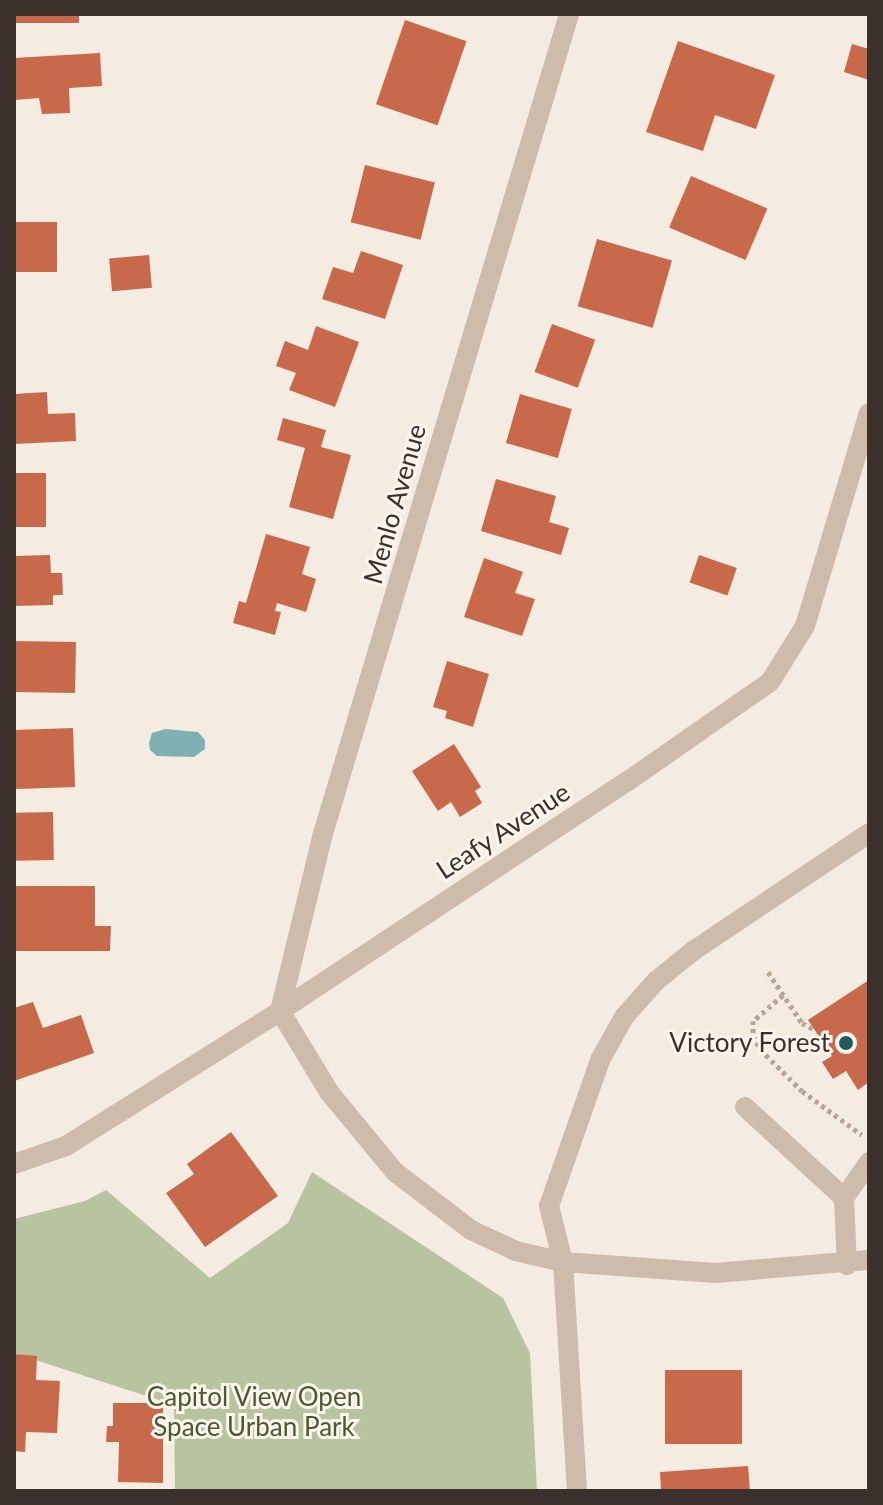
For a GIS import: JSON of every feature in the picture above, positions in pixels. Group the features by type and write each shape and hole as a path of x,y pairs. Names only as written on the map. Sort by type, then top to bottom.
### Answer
{"street":[{"name":"Menlo Avenue","path":"280,1011 322,837 569,14"},
{"name":"Leafy Avenue","path":"14,1164 66,1146 280,1011 770,682 805,626 869,413"},
{"path":"577,1491 563,1262 549,1206 600,1060 624,1017 656,981 693,951 869,833"},
{"path":"280,1011 329,1092 395,1172 471,1230 516,1251 563,1262 716,1273 847,1265 869,1260"},
{"path":"745,1107 844,1198"},
{"path":"847,1265 844,1198 869,1162"}],"path":[{"path":"768,972 802,1023 815,1030"},
{"path":"783,995 753,1021 753,1035 760,1049 802,1091 869,1140"}],"green space":[{"name":"Capitol View Open Space Urban Park","path":"312,1172 503,1298 530,1353 537,1491 175,1491 174,1405 14,1353 14,1219 85,1201 106,1190 210,1278 288,1223"}],"water":[{"path":"165,729 198,732 205,740 205,749 194,757 157,756 150,750 149,743 152,733"}],"building":[{"path":"14,14 79,14 79,23 14,23"},
{"path":"405,20 466,41 437,125 376,104"},
{"path":"678,41 775,75 756,129 715,115 703,151 646,132"},
{"path":"852,44 869,49 869,80 844,72"},
{"path":"100,53 102,86 69,88 70,113 42,114 39,98 14,100 14,58"},
{"path":"365,165 435,182 421,240 351,222"},
{"path":"691,176 767,208 746,260 669,228"},
{"path":"14,222 57,222 57,272 14,272"},
{"path":"597,239 672,260 653,328 578,306"},
{"path":"361,251 403,265 385,319 322,299 333,267 353,273"},
{"path":"149,255 152,288 112,291 109,258"},
{"path":"552,324 595,340 578,388 535,372"},
{"path":"316,326 359,342 335,407 289,390 296,373 276,366 285,341 308,350"},
{"path":"47,392 48,414 75,413 76,441 14,444 14,394"},
{"path":"520,394 572,409 558,458 506,443"},
{"path":"283,418 326,430 321,447 351,455 333,519 289,507 305,448 277,440"},
{"path":"14,473 46,473 46,527 14,527"},
{"path":"496,479 556,496 549,522 569,528 561,555 481,531"},
{"path":"266,534 310,547 302,574 316,579 306,612 277,603 275,611 281,612 275,635 233,623 239,601 246,603"},
{"path":"50,555 51,573 62,573 63,595 53,595 53,605 14,606 14,556"},
{"path":"699,555 737,568 727,595 690,582"},
{"path":"484,558 523,572 515,593 535,599 522,636 464,617"},
{"path":"14,641 76,642 75,693 14,692"},
{"path":"447,661 489,674 473,727 445,718 447,711 433,707"},
{"path":"73,728 75,787 16,789 14,730"},
{"path":"454,744 481,787 475,791 482,803 460,817 451,802 438,811 412,771"},
{"path":"53,812 54,860 15,861 14,813"},
{"path":"14,886 95,886 95,926 111,926 110,951 14,951"},
{"name":"Victory Forest","path":"869,980 869,1082 858,1090 846,1071 833,1079 822,1062 832,1056 808,1020"},
{"path":"33,1002 43,1028 81,1015 94,1053 14,1081 14,1008"},
{"path":"231,1132 278,1196 205,1247 166,1193 194,1174 187,1164"},
{"path":"14,1354 37,1356 36,1380 60,1381 57,1433 26,1432 25,1452 14,1451"},
{"path":"665,1370 742,1370 742,1444 665,1444"},
{"path":"113,1403 163,1403 163,1483 118,1482 119,1442 106,1442 107,1426 113,1426"},
{"path":"748,1466 750,1491 661,1491 660,1472"}],"place":[{"name":"Victory Forest","path":"846,1043"}]}
